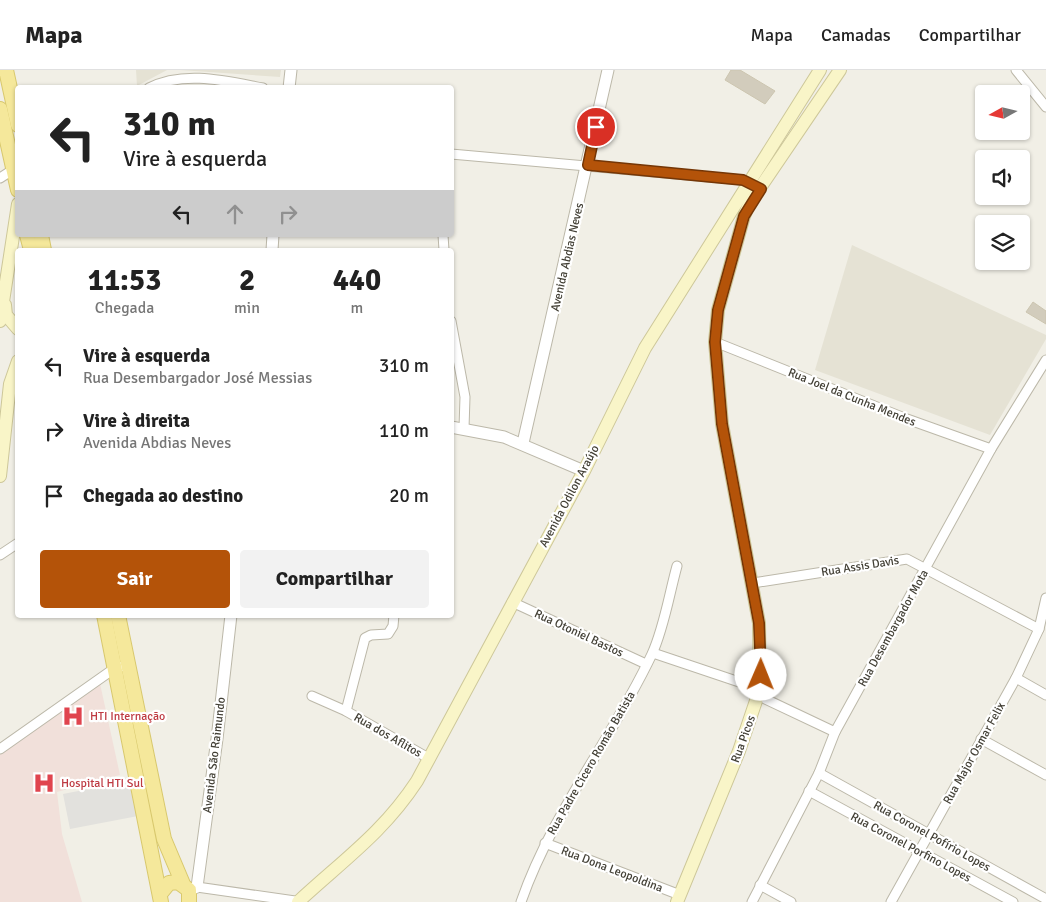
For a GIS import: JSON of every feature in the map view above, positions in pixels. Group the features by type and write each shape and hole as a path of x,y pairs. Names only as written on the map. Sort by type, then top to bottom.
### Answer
{"main road":[{"path":"6,70 15,111"},
{"name":"Avenida Odilon Araújo","path":"755,187 820,70"},
{"name":"Avenida Odilon Araújo","path":"300,902 344,863 399,808 430,759 512,602 584,471 645,348 755,187 840,70"},
{"path":"0,109 15,174"},
{"name":"Rua Picos","path":"678,898 739,751 760,692 761,643 753,583 722,424 715,342 718,310 744,216 755,187"},
{"path":"0,321 15,224"},
{"path":"4,298 6,315 15,326"},
{"path":"0,476 10,384 15,370"},
{"path":"105,618 160,898"},
{"path":"119,618 164,839 189,891"},
{"path":"160,898 168,883 189,891"}],"street":[{"path":"289,85 291,70"},
{"name":"Avenida Abdias Neves","path":"523,444 588,165 608,70"},
{"path":"1016,70 1046,107"},
{"path":"154,85 181,75 244,85"},
{"path":"454,154 743,180 755,187"},
{"path":"0,178 14,168"},
{"path":"454,337 465,397 464,428"},
{"name":"Rua Joel da Cunha Mendes","path":"715,342 907,419 991,449"},
{"name":"Rua Desembargador Mota","path":"752,902 818,773 835,732 991,449 1046,360"},
{"path":"454,427 464,428 523,444 584,471"},
{"path":"0,555 15,545"},
{"name":"Rua Assis Davis","path":"753,583 907,559 1039,629"},
{"name":"Rua Padre Cicero Romão Batista","path":"521,902 545,843 621,715 652,653 676,566"},
{"name":"Rua Major Osmar Felix","path":"891,902 1016,678 1039,629 1046,598"},
{"name":"Rua Otoniel Bastos","path":"512,602 646,664"},
{"name":"Avenida São Raimundo","path":"189,891 217,739 231,618"},
{"name":"Rua dos Aflitos","path":"346,710 365,638 371,634 388,634 393,626 394,618"},
{"path":"652,653 760,692 835,732"},
{"path":"0,749 114,668 129,664"},
{"path":"1016,678 1046,695"},
{"name":"Rua dos Aflitos","path":"312,696 346,710 430,759"},
{"path":"981,738 1046,775"},
{"name":"Rua Coronel Pofírio Lopes","path":"818,773 1046,899"},
{"name":"Rua Coronel Porfino Lopes","path":"809,791 1013,902"},
{"name":"Rua Dona Leopoldina","path":"545,843 678,898"},
{"path":"760,885 791,902"},
{"path":"189,891 300,902"}],"shaded area":[{"path":"136,70 167,70 139,85 137,85"},
{"path":"180,70 281,70 280,77"},
{"path":"852,245 1046,335 1046,339 990,435 815,370"},
{"name":"Hospital HTI Sul","path":"99,679 120,775 57,792 62,834 82,902 0,902 0,746"},
{"path":"130,781 138,816 70,829 63,794"}],"building":[{"path":"731,70 740,70 775,91 765,104 725,80"},
{"path":"1033,302 1046,311 1046,324 1026,312"}],"place":[{"name":"HTI Internação","path":"73,716"},
{"name":"Hospital HTI Sul","path":"44,783"}],"route":[{"path":"596,127 588,165 743,180 761,189 749,204 744,216 718,310 715,342 722,424 759,623 761,675"}]}
